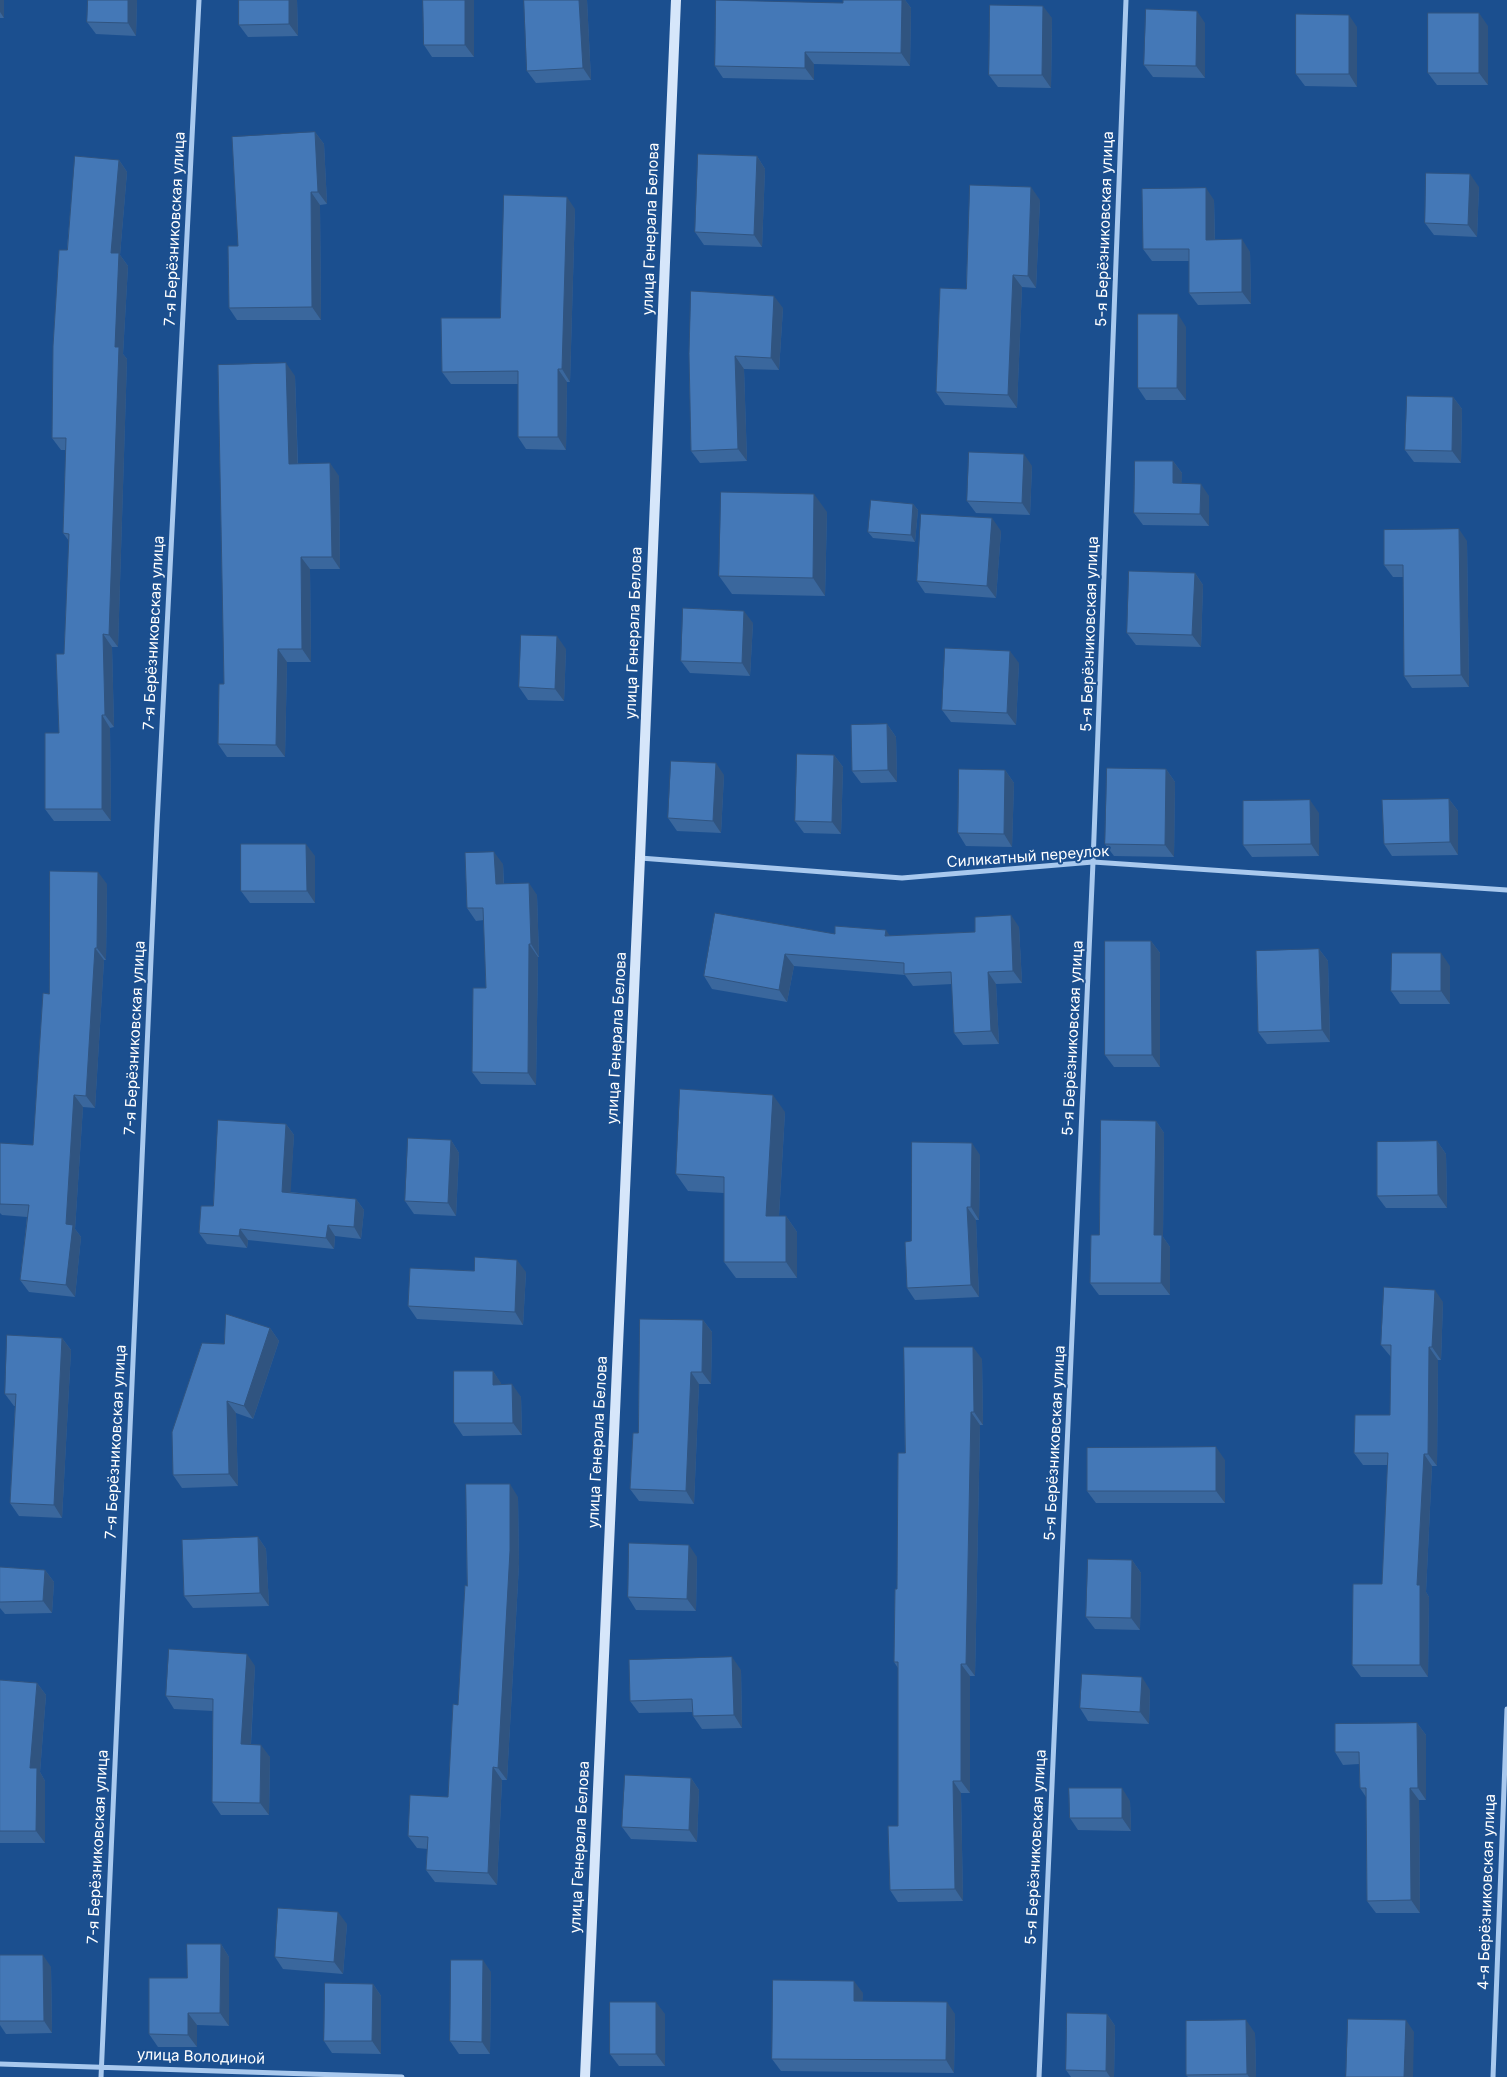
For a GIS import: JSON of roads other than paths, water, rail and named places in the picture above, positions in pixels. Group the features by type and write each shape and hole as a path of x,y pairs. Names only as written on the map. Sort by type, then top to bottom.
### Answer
{"main road":[{"name":"улица Генерала Белова","path":"585,2077 640,858 676,0"}],"street":[{"name":"7-я Берёзниковская улица","path":"101,2077 156,844 199,0"},
{"name":"5-я Берёзниковская улица","path":"1038,2077 1094,862 1126,0"},
{"name":"Силикатный переулок","path":"640,858 902,878 1094,862 1507,890"},
{"name":"4-я Берёзниковская улица","path":"1492,2077 1507,1709"},
{"name":"улица Володиной","path":"0,2064 402,2077"}]}
